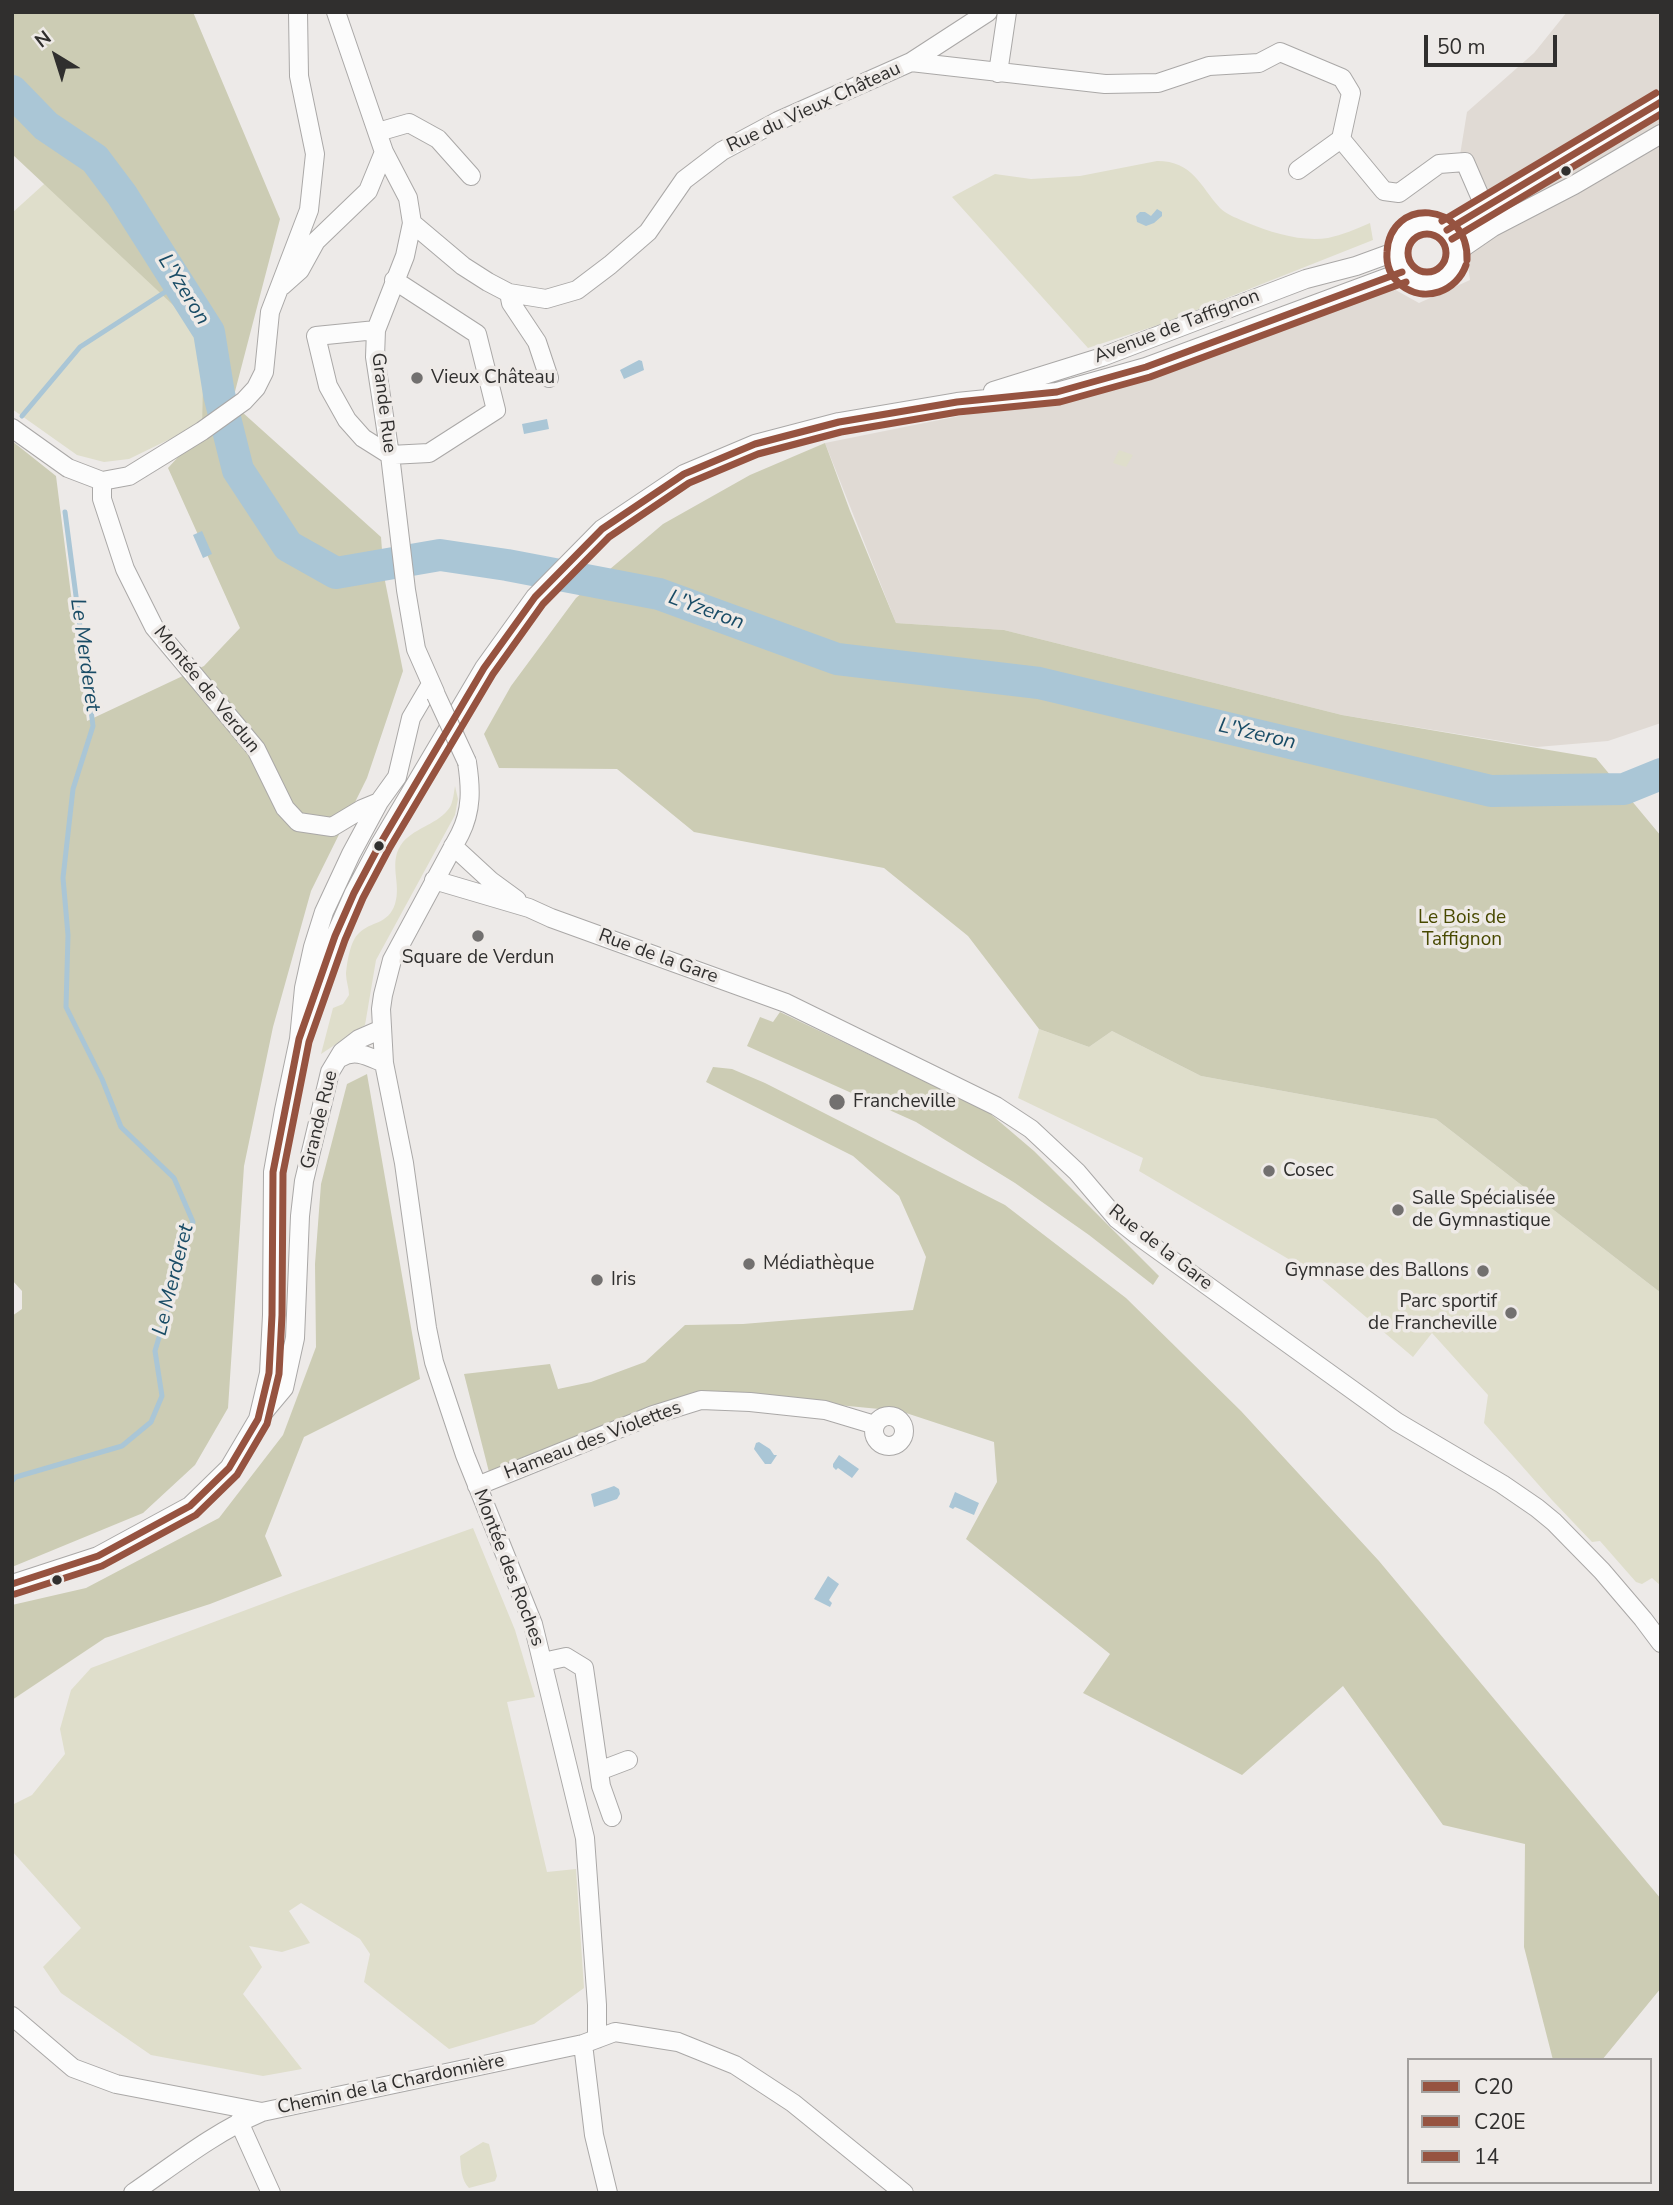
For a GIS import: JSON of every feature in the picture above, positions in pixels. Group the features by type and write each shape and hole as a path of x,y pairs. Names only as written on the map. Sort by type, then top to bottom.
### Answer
{"street":[{"path":"12,428 68,468 102,481 129,476 202,431 244,401 256,388 264,372 270,312 309,210 315,153 299,76 298,12"},
{"name":"Grande Rue","path":"12,1584 98,1556 190,1506 229,1468 258,1419 284,1388 295,1338 304,1181 330,1072 335,1062 354,1052 384,1063 383,995 392,960 468,814 471,790 467,762 416,649 375,357 376,330 405,256 412,222 408,198 384,152 336,12"},
{"name":"Rue du Vieux Château","path":"412,222 463,266 509,293 546,299 577,289 648,232 684,180 722,151 778,121 911,61 988,12"},
{"path":"998,73 1007,12"},
{"path":"911,61 1105,84 1158,83 1209,66 1259,63 1280,52 1342,78 1351,93 1340,139 1298,170"},
{"path":"1447,230 1661,102"},
{"path":"377,132 409,123 438,139 471,176"},
{"path":"1458,251 1493,227 1574,185 1661,134"},
{"path":"1340,139 1384,191 1399,193 1439,164 1465,162 1485,208"},
{"path":"280,288 300,270 316,241 368,191 384,152"},
{"path":"1420,223 1429,223 1447,230 1458,251 1454,269 1441,281 1424,284 1408,278 1402,271 1396,251 1404,233 1420,223"},
{"name":"Avenue de Taffignon","path":"957,402 1102,356 1306,279 1356,266 1396,251"},
{"name":"Avenue de Taffignon","path":"299,1039 335,936 354,893 484,668 535,597 602,529 684,474 755,444 839,422 957,402 1057,392 1146,367 1402,271"},
{"path":"376,330 316,336 328,386 347,420 391,463 429,453 496,410 477,334 394,280"},
{"path":"509,293 511,303 537,342 549,377"},
{"name":"Montée de Verdun","path":"102,481 102,499 125,569 154,627 256,749 285,808 298,822 332,827"},
{"name":"Grande Rue","path":"258,1419 269,1373 273,1172 299,1039 304,988 313,947 324,912 351,854 379,802 397,777 411,718 433,690"},
{"path":"351,854 332,827 379,802"},
{"name":"Rue de la Gare","path":"453,846 491,881 529,908"},
{"name":"Rue de la Gare","path":"434,880 529,908 786,1003 1014,1117 1055,1150 1117,1219 1145,1242 1397,1422 1502,1483 1537,1508 1602,1571 1661,1643"},
{"path":"335,1062 352,1044 382,1029"},
{"name":"Montée des Roches","path":"384,1063 404,1163 434,1362 477,1486 533,1624 585,1838 597,2005 590,2041 594,2135 608,2193"},
{"name":"Hameau des Violettes","path":"477,1486 653,1415 701,1400 825,1410 875,1425"},
{"path":"543,1662 566,1657 584,1668 601,1786 612,1817"},
{"path":"599,1771 628,1760"},
{"name":"Chemin de la Chardonnière","path":"12,2016 73,2068 83,2072 116,2084 262,2112 590,2041 615,2032 678,2042 735,2064 793,2103 904,2193"},
{"path":"133,2193 239,2122 262,2112"},
{"path":"239,2122 271,2193"}],"shaded area":[{"path":"1567,12 1661,12 1661,723 1608,741 1537,747 1342,715 1004,630 896,623 825,443 1118,384 1249,342 1362,296 1392,288 1419,303 1470,280 1464,236 1447,218 1476,201 1460,155 1467,112 1534,53"}],"green space":[{"path":"12,12 193,12 280,219 232,403 381,537 384,576 403,671 367,778 311,891 273,1027 244,1166 228,1408 195,1465 143,1513 12,1567 12,1316 22,1309 22,1291 12,1280 12,441 56,476 87,721 204,666 240,628 168,468 202,431 204,334 12,154"},
{"path":"74,157 204,334 207,421 129,459 104,462 77,455 12,409 12,213"},
{"path":"1157,161 1179,165 1187,170 1223,210 1257,227 1287,236 1318,239 1370,223 1373,240 1161,324 1088,348 952,197 995,174 1031,179 1080,176"},
{"name":"Le Bois de Taffignon","path":"825,443 896,623 1004,630 1342,715 1596,758 1661,836 1661,1293 1436,1119 1201,1076 1112,1031 1089,1047 1039,1029 968,936 884,868 694,832 617,769 499,768 484,734 511,686 576,598 663,524 750,475"},
{"path":"1119,450 1133,455 1126,467 1113,463"},
{"path":"455,786 458,799 455,815 376,960 365,1025 321,1054 333,1008 343,1004 349,995 346,974 353,941 364,929 388,916 395,904 395,865 398,850 408,837 445,813 451,805"},
{"path":"780,1012 987,1111 1034,1151 1159,1276 1153,1285 1089,1235 1015,1183 916,1122 747,1046 760,1017 773,1022"},
{"name":"Parc sportif de Francheville","path":"1039,1029 1089,1047 1112,1031 1201,1076 1436,1119 1661,1293 1661,1586 1652,1578 1642,1584 1636,1582 1600,1541 1592,1542 1552,1500 1484,1423 1488,1395 1432,1333 1413,1357 1319,1277 1139,1171 1143,1158 1018,1098"},
{"path":"713,1067 732,1069 765,1083 1005,1205 1126,1298 1241,1411 1379,1561 1661,1899 1661,1988 1604,2058 1552,2058 1524,1947 1525,1844 1443,1825 1343,1686 1242,1775 1083,1693 1110,1654 966,1539 997,1482 994,1442 900,1411 703,1392 489,1472 464,1374 550,1364 558,1389 591,1382 645,1362 685,1325 743,1324 913,1310 926,1257 899,1196 853,1156 706,1082"},
{"path":"367,1074 420,1379 304,1437 265,1536 282,1576 210,1604 105,1638 12,1700 12,1605 86,1588 219,1518 283,1435 316,1347 315,1264 321,1184 347,1084"},
{"path":"473,1528 515,1630 535,1697 507,1702 547,1872 576,1869 584,1988 534,2024 449,2049 364,1982 370,1954 360,1939 301,1903 289,1911 310,1943 282,1952 249,1946 262,1967 243,1994 302,2069 263,2076 151,2055 61,1993 43,1967 81,1928 12,1851 12,1805 32,1795 65,1754 60,1729 71,1690 91,1668"},
{"path":"483,2142 489,2144 497,2176 495,2181 469,2188 463,2177 460,2156"}],"water":[{"path":"1157,209 1162,212 1162,216 1154,223 1146,226 1137,222 1136,216 1140,212 1151,216"},
{"path":"642,361 644,370 624,379 620,370"},
{"path":"547,419 549,429 524,434 522,424"},
{"path":"202,531 212,554 203,558 193,535"},
{"path":"759,1442 777,1455 771,1464 765,1464 754,1449"},
{"path":"839,1455 859,1469 852,1478 833,1467"},
{"path":"614,1486 619,1489 617,1499 594,1507 591,1494"},
{"path":"955,1492 979,1503 974,1515 949,1507"},
{"path":"828,1576 839,1584 829,1600 832,1603 830,1607 814,1599"}],"waterway":[{"name":"L'Yzeron","path":"12,91 46,126 95,159 122,195 209,332 219,394 238,470 288,546 336,573 440,555 507,565 659,594 837,659 1039,683 1491,791 1624,789 1661,774"},
{"name":"Le Merderet","path":"22,416 80,347 179,283"},
{"name":"Le Merderet","path":"12,1481 16,1477 122,1446 151,1422 162,1396 155,1351 193,1222 174,1178 121,1127 102,1079 66,1007 68,935 63,878 73,789 93,726 65,512"}],"transit line":[{"name":"14","path":"1442,221 1656,93"},
{"name":"C20","path":"1447,230 1661,102"},
{"name":"C20E","path":"1452,239 1661,114"},
{"name":"C20E","path":"1466,265 1462,274 1448,288 1430,294 1410,291 1394,278 1388,266 1387,252 1391,234 1401,221 1414,214 1429,213 1443,217 1456,226 1464,240 1467,260"},
{"name":"14","path":"1427,234 1441,239 1446,253 1441,267 1427,272 1413,267 1408,253 1413,239 1427,234"},
{"name":"C20","path":"12,1584 98,1556 190,1506 229,1468 258,1419 269,1373 273,1172 299,1039 335,936 380,844 484,668 535,597 602,529 684,474 755,444 839,422 957,402 1057,392 1146,367 1402,272"},
{"name":"C20E","path":"15,1594 102,1566 196,1515 237,1475 267,1424 279,1374 283,1173 309,1042 345,940 389,849 493,674 543,604 609,537 689,483 758,454 841,432 958,412 1060,402 1150,377 1406,282"}],"place":[{"name":"Vieux Château","path":"417,378"},
{"name":"Square de Verdun","path":"478,936"},
{"name":"Francheville","path":"837,1102"},
{"name":"Cosec","path":"1269,1171"},
{"name":"Salle Spécialisée de Gymnastique","path":"1398,1210"},
{"name":"Médiathèque","path":"749,1264"},
{"name":"Gymnase des Ballons","path":"1483,1271"},
{"name":"Iris","path":"597,1280"},
{"name":"Parc sportif de Francheville","path":"1511,1313"}]}
